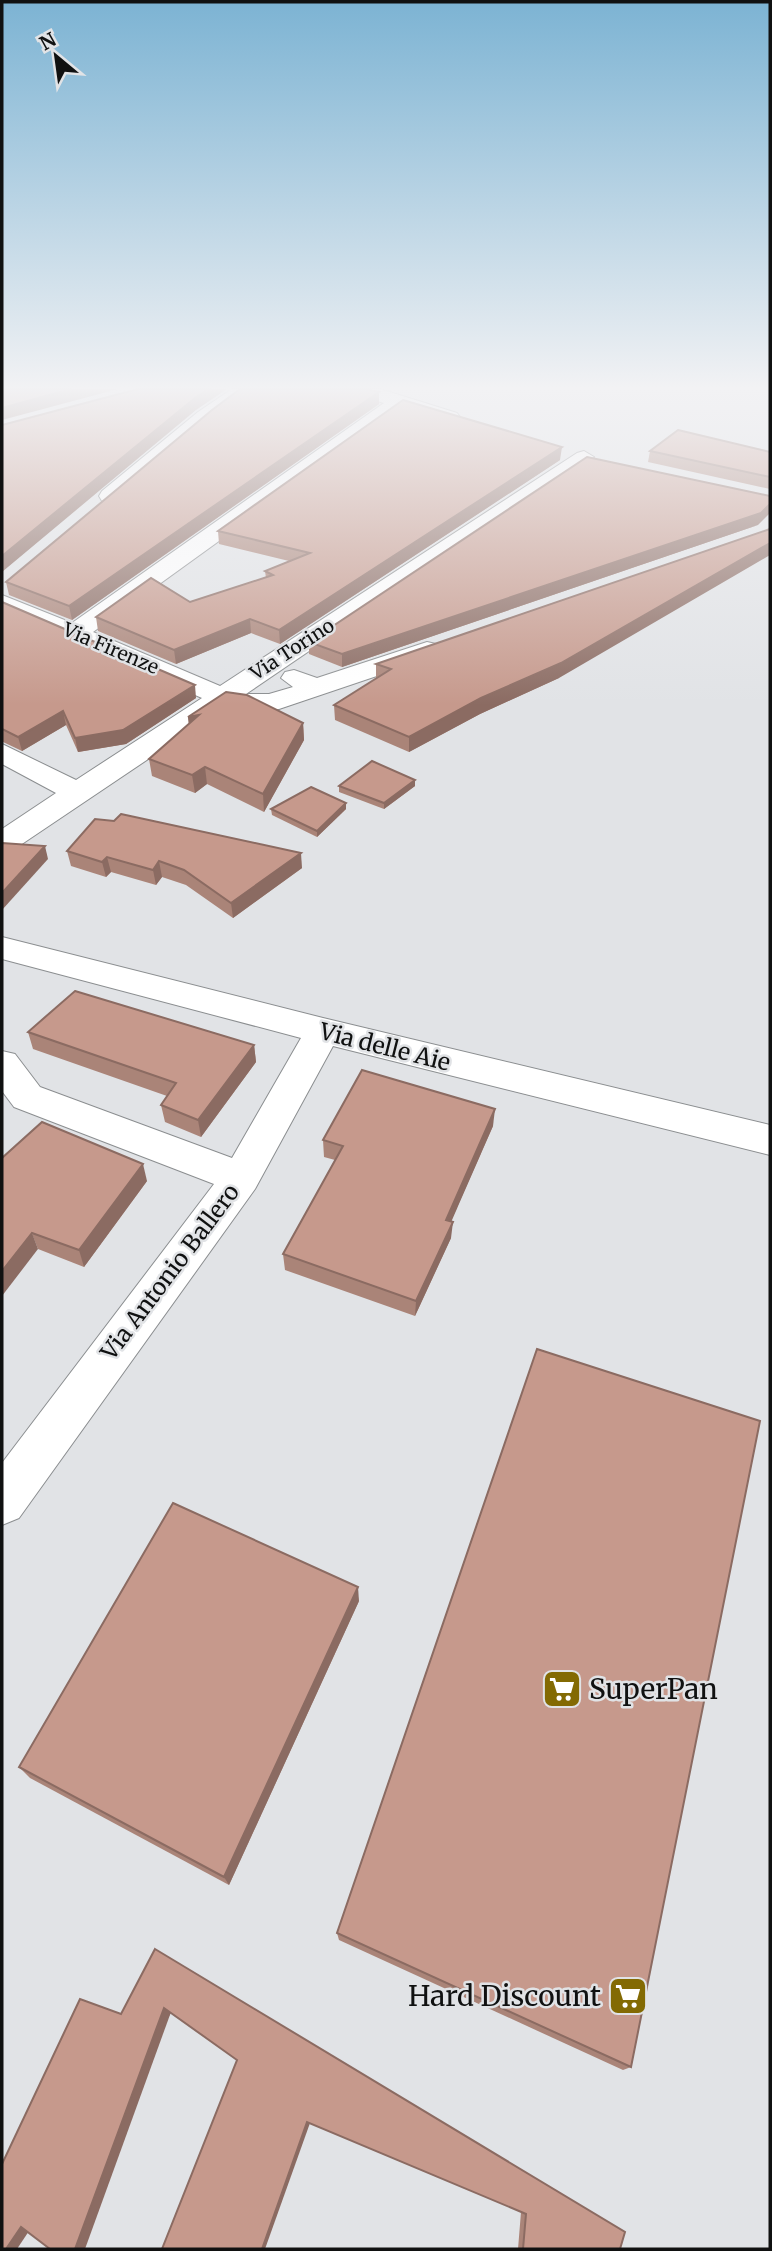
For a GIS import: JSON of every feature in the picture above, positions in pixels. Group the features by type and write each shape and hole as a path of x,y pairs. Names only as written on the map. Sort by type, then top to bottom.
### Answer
{"street":[{"path":"98,506 112,494"},
{"path":"76,632 270,494"},
{"name":"Via Torino","path":"2,843 220,695 535,494"},
{"name":"Via Firenze","path":"5,589 76,632 220,695 251,705 289,699 316,687 446,643"},
{"path":"266,666 316,687"},
{"path":"2,753 78,793"},
{"name":"Via delle Aie","path":"2,948 323,1031 770,1140"},
{"name":"Via Antonio Ballero","path":"8,1478 241,1178 323,1031"},
{"path":"2,1064 27,1097 241,1178"}],"building":[{"path":"2,494 78,494 2,556"},
{"path":"111,494 231,494 69,606 6,582"},
{"path":"270,494 489,494 279,630 250,619 174,650 96,617 151,578 190,602 273,575 265,571 310,553 218,531"},
{"path":"531,494 770,496 770,504 761,513 342,654 309,642"},
{"path":"770,529 770,543 561,663 481,698 409,737 334,705 391,669 376,664"},
{"path":"2,602 195,685 123,730 75,738 63,711 18,737 2,729"},
{"path":"226,692 247,695 303,723 263,794 205,767 192,775 149,759 199,715 188,717"},
{"path":"372,761 415,780 384,803 339,786"},
{"path":"311,787 346,803 317,831 271,809"},
{"path":"121,814 301,853 231,903 184,870 159,861 153,870 107,857 102,862 67,851 95,819 114,821"},
{"path":"2,843 45,846 2,893"},
{"path":"75,991 254,1045 198,1120 161,1105 176,1083 28,1032"},
{"path":"362,1070 495,1109 446,1220 453,1222 416,1301 283,1254 343,1146 323,1140"},
{"path":"42,1122 143,1164 79,1250 32,1233 2,1271 2,1158"},
{"name":"SuperPan","path":"537,1349 760,1421 631,2067 337,1933"},
{"path":"173,1503 358,1587 224,1877 19,1767"},
{"path":"155,1949 625,2232 620,2249 523,2249 526,2214 307,2122 262,2249 162,2249 237,2060 164,2008 75,2249 50,2249 21,2227 6,2249 2,2249 2,2164 80,1999 121,2014"}],"place":[{"name":"SuperPan","path":"562,1689"},
{"name":"Hard Discount","path":"628,1996"}]}
